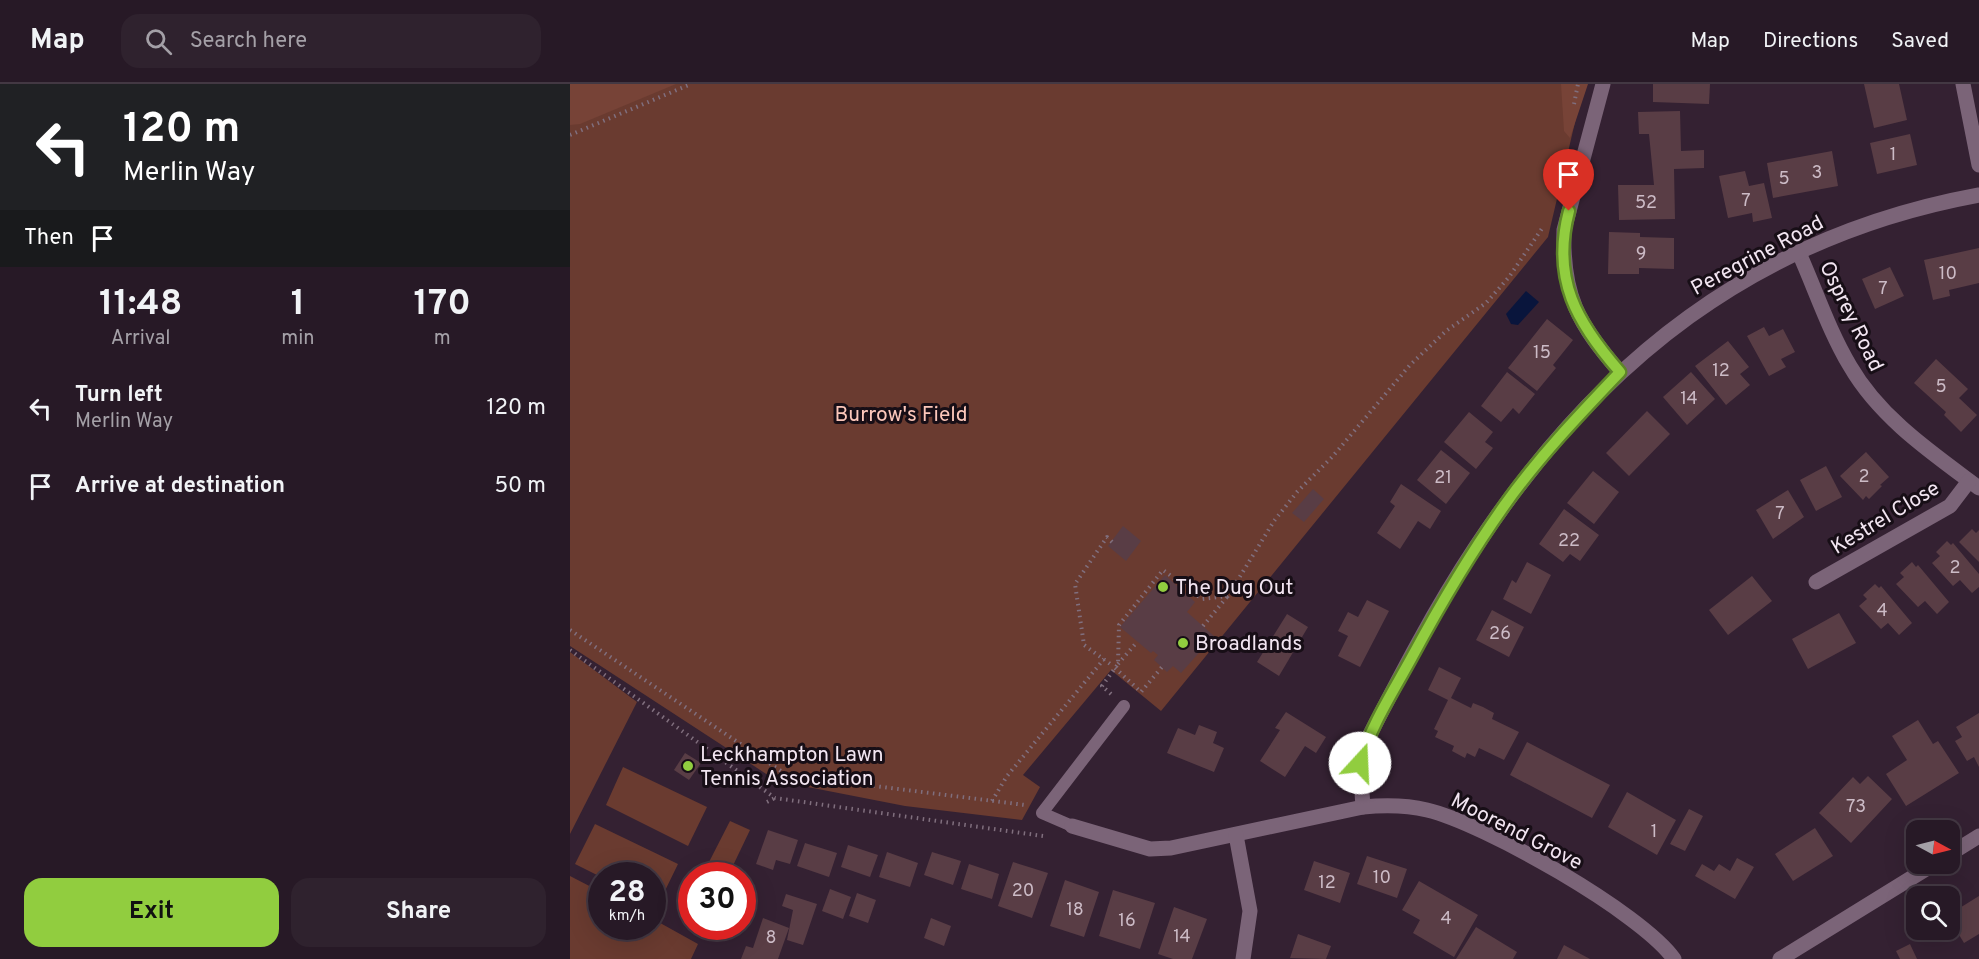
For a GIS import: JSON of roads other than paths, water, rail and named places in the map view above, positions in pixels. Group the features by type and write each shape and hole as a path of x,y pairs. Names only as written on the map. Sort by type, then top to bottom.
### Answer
{"street":[{"path":"1603,84 1564,230 1563,250 1570,294 1578,317 1591,339 1620,372"},
{"path":"1963,84 1979,165"},
{"name":"Peregrine Road","path":"1363,807 1360,763 1366,742 1446,594 1487,531 1532,470 1620,372 1684,318 1741,282 1799,253 1887,217 1979,195"},
{"name":"Osprey Road","path":"1799,253 1837,342 1867,392 1910,436 1974,485"},
{"name":"Kestrel Close","path":"1816,582 1950,506 1974,485"},
{"name":"Moorend Grove","path":"1072,826 1150,849 1171,848 1363,807 1409,807 1428,810 1464,824 1552,869 1642,926 1674,959"},
{"path":"1236,835 1250,911 1243,959"},
{"path":"1960,848 1979,836"},
{"path":"1780,959 1918,874"}],"lane":[{"path":"1072,826 1042,813 1124,706"}],"water":[{"path":"1526,291 1539,302 1518,325 1511,324 1506,314"}],"place":[{"name":"The Dug Out","path":"1163,587"},
{"name":"Broadlands","path":"1183,643"},
{"name":"Leckhampton Lawn Tennis Association","path":"688,766"}],"park label":[{"name":"Burrow's Field","path":"901,414"}]}
